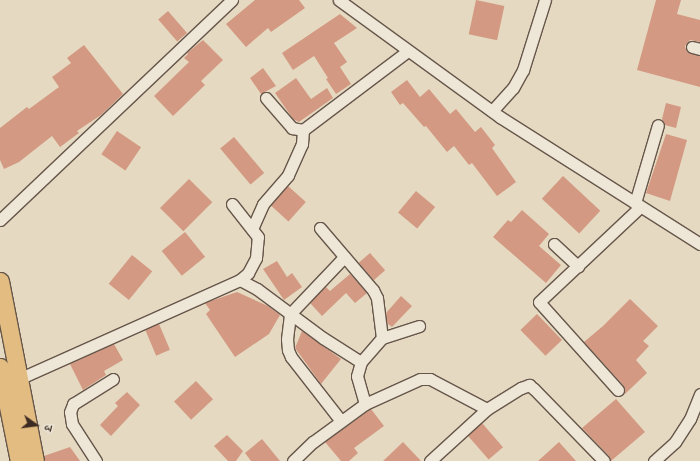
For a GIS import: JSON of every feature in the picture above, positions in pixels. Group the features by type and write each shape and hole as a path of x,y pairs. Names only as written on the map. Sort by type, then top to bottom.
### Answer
{"main road":[{"path":"0,281 8,383 19,461"},
{"path":"0,367 8,383 35,461"}],"street":[{"path":"0,220 232,0"},
{"path":"339,0 492,111 700,244"},
{"path":"492,111 513,88 523,70 545,0"},
{"path":"266,98 292,128 303,130 408,51"},
{"path":"618,390 539,302 578,266 637,205 658,125"},
{"path":"252,229 263,204 288,175 302,144 303,130"},
{"path":"8,383 240,280 248,274 256,258 258,237 232,204"},
{"path":"320,228 373,290 377,298 382,338"},
{"path":"554,244 578,266"},
{"path":"341,421 291,357 288,350 288,339 290,314 344,257"},
{"path":"240,280 257,289 323,338 361,362"},
{"path":"365,404 357,376 361,362 382,338 419,326"},
{"path":"293,461 313,442 365,404 420,379 430,378 487,409"},
{"path":"96,461 72,424 70,412 73,404 114,379"},
{"path":"430,461 487,409 528,385 534,389 604,461"},
{"path":"654,461 675,442 690,419 700,394"}],"building":[{"path":"255,0 299,0 305,8 271,32 268,28 246,47 226,24"},
{"path":"476,0 504,6 497,40 469,34"},
{"path":"656,0 681,0 677,14 700,20 700,42 690,40 685,46 687,52 700,56 700,87 637,70"},
{"path":"168,11 187,33 177,41 158,20"},
{"path":"340,14 357,28 334,43 347,62 340,67 351,84 336,94 314,56 293,70 282,53"},
{"path":"203,40 223,60 201,81 205,85 173,116 154,96 189,62 184,58 188,54 187,53"},
{"path":"84,45 123,94 101,115 77,131 79,133 60,147 52,136 19,162 4,169 0,160 0,128 27,107 29,109 59,87 52,77 71,63 67,58"},
{"path":"263,68 276,86 261,94 250,78"},
{"path":"296,78 311,99 327,88 333,98 299,122 293,119 275,93"},
{"path":"407,80 420,97 429,89 450,114 456,109 475,132 481,127 495,145 492,148 516,182 497,196 472,163 469,165 454,146 447,152 426,126 424,127 403,103 400,105 391,92"},
{"path":"666,103 681,107 676,128 665,125 662,119"},
{"path":"117,131 141,147 125,170 101,154"},
{"path":"666,134 687,140 670,201 646,193"},
{"path":"234,137 264,173 250,185 220,149"},
{"path":"563,176 600,211 579,233 542,199"},
{"path":"189,179 212,202 183,231 160,208"},
{"path":"288,186 306,202 288,221 271,205"},
{"path":"416,191 435,207 417,229 398,212"},
{"path":"522,210 549,234 539,246 561,265 546,283 493,237 508,220 511,222"},
{"path":"185,232 205,257 182,276 162,251"},
{"path":"370,253 385,270 374,280 359,263"},
{"path":"132,255 152,271 129,300 109,284"},
{"path":"277,261 287,277 292,273 302,287 284,300 263,269"},
{"path":"350,274 367,293 355,303 346,293 322,316 310,303 326,287 330,291"},
{"path":"237,292 268,306 280,315 269,334 235,357 206,314 210,310 205,303"},
{"path":"401,296 412,306 392,327 387,323 386,313"},
{"path":"630,299 658,326 643,341 649,346 636,360 647,373 625,394 623,385 584,342 603,326"},
{"path":"537,314 562,340 545,356 520,330"},
{"path":"159,324 170,350 156,356 145,330"},
{"path":"302,331 341,359 321,384 295,348"},
{"path":"114,344 123,360 104,371 106,375 83,390 70,364"},
{"path":"196,381 213,399 191,420 174,401"},
{"path":"127,392 140,405 111,436 100,425 118,406 115,403"},
{"path":"616,399 645,432 611,461 609,456 582,428"},
{"path":"371,409 384,426 354,448 358,453 349,461 341,461 325,442"},
{"path":"482,423 503,447 489,460 468,435"},
{"path":"227,435 243,451 236,461 228,461 214,446"},
{"path":"262,439 280,461 251,461 245,453"},
{"path":"403,442 421,461 383,461"},
{"path":"559,442 576,461 538,461"},
{"path":"70,447 80,461 45,461 44,456"}]}
